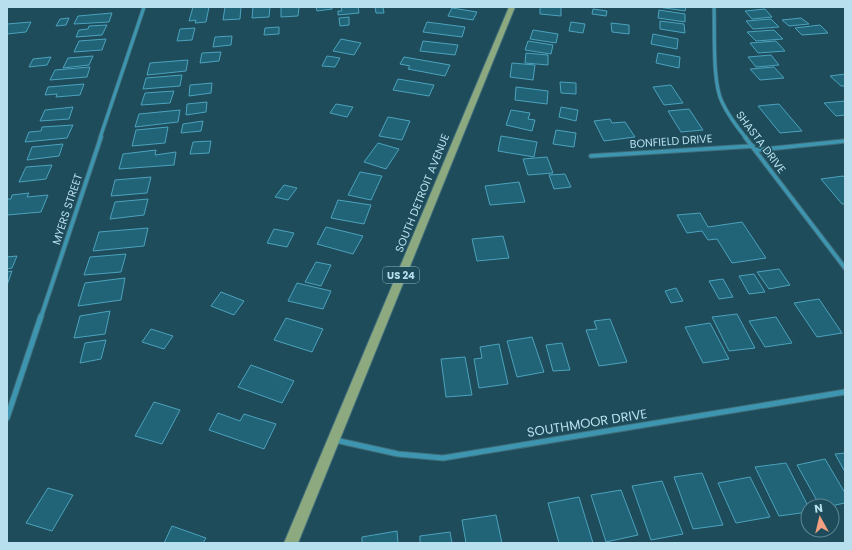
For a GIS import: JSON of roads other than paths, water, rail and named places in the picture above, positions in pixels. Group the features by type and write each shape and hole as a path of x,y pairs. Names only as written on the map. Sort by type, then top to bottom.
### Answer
{"main road":[{"name":"SOUTH DETROIT AVENUE","path":"291,543 512,7"}],"street":[{"name":"MYERS STREET","path":"7,418 144,7"},
{"name":"SHASTA DRIVE","path":"714,7 716,74 721,101 730,117 845,268"},
{"path":"756,150 845,141"},
{"name":"BONFIELD DRIVE","path":"591,156 753,146"},
{"name":"SOUTHMOOR DRIVE","path":"334,439 398,454 443,458 845,392"}]}
